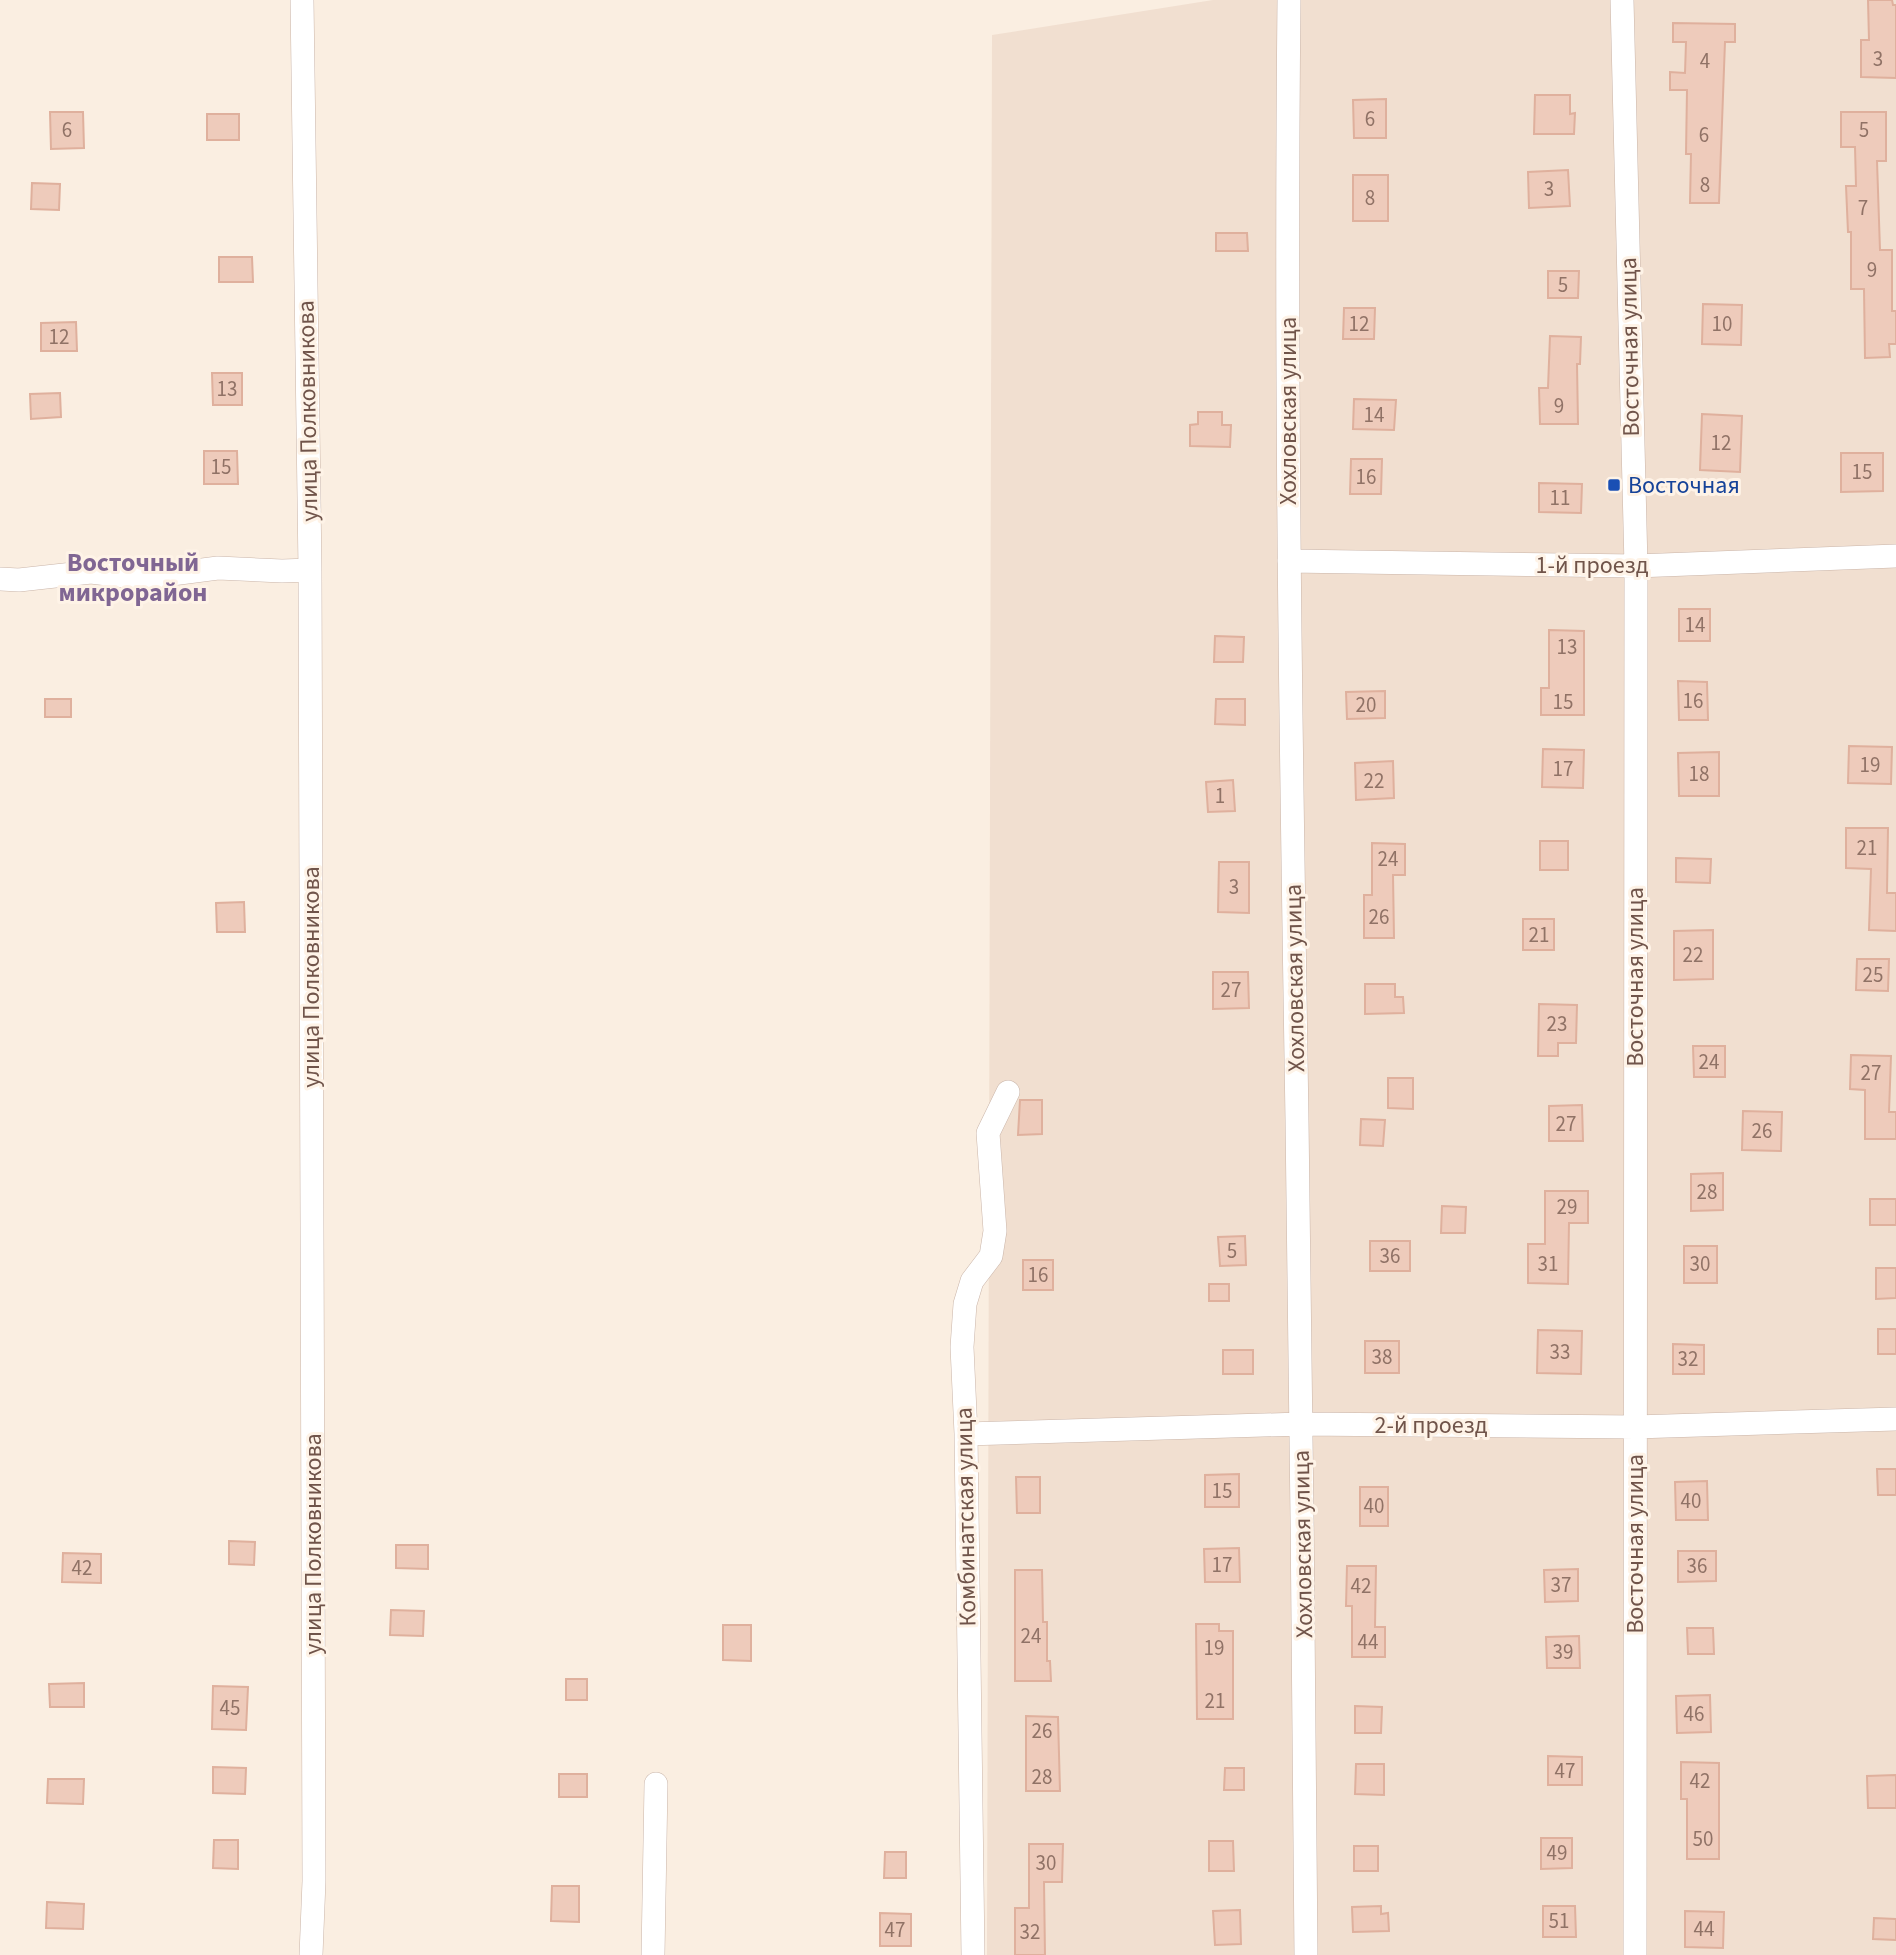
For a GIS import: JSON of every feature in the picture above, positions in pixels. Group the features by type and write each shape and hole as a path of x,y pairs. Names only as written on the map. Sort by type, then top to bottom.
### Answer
{"street":[{"name":"улица Полковникова","path":"302,0 310,570 314,1839 311,1955"},
{"name":"Хохловская улица","path":"1289,0 1289,561 1306,1955"},
{"name":"Восточная улица","path":"1622,0 1636,566 1635,1955"},
{"name":"1-й проезд","path":"1289,561 1636,566 1896,556"},
{"path":"0,579 19,580 91,572 141,578 218,568 310,570"},
{"name":"Комбинатская улица","path":"973,1955 966,1434 962,1347 965,1304 972,1281 991,1256 995,1231 988,1133 1008,1092"},
{"name":"2-й проезд","path":"966,1434 1301,1424 1635,1427 1896,1419"},
{"path":"653,1955 656,1784"}],"shaded area":[{"path":"1213,0 1896,0 1896,1955 987,1955 992,35"}],"building":[{"path":"1868,0 1892,0 1893,5 1896,5 1896,78 1861,77 1861,40 1869,40"},
{"path":"1673,23 1735,24 1735,42 1725,42 1719,203 1690,203 1691,154 1686,154 1687,90 1670,90 1670,72 1685,73 1686,42 1673,42"},
{"path":"1535,95 1570,95 1570,114 1575,113 1574,134 1534,134"},
{"path":"1386,99 1386,138 1354,138 1353,100"},
{"path":"50,112 83,112 84,148 51,149"},
{"path":"1841,112 1886,112 1886,161 1877,161 1880,250 1892,250 1892,311 1896,311 1896,344 1889,344 1890,357 1865,358 1864,289 1851,289 1851,232 1848,232 1846,186 1856,186 1855,147 1841,147"},
{"path":"207,114 239,114 239,140 207,140"},
{"path":"1568,170 1570,206 1529,208 1528,172"},
{"path":"1353,175 1388,175 1388,221 1353,221"},
{"path":"32,183 60,184 59,210 31,209"},
{"path":"1216,233 1247,233 1248,251 1216,251"},
{"path":"219,257 252,257 253,282 219,282"},
{"path":"1548,271 1579,271 1578,298 1548,298"},
{"path":"1703,304 1742,305 1741,345 1702,344"},
{"path":"1344,308 1375,308 1374,339 1343,339"},
{"path":"76,322 77,351 41,351 41,323"},
{"path":"1550,336 1581,337 1580,364 1577,364 1578,424 1540,424 1539,388 1548,388"},
{"path":"212,373 242,373 242,405 213,405"},
{"path":"60,393 61,417 31,419 30,394"},
{"path":"1354,399 1396,400 1394,430 1353,429"},
{"path":"1198,412 1222,412 1222,425 1231,425 1230,447 1190,446 1190,425 1198,424"},
{"path":"1702,414 1742,416 1740,472 1700,470"},
{"path":"204,451 237,451 238,484 204,484"},
{"path":"1841,453 1883,453 1883,491 1841,492"},
{"path":"1351,459 1382,459 1381,494 1350,494"},
{"path":"1539,483 1582,484 1581,513 1539,512"},
{"path":"1679,609 1710,609 1710,641 1679,641"},
{"path":"1549,630 1584,631 1584,715 1541,715 1541,688 1549,688"},
{"path":"1215,636 1244,637 1243,662 1214,662"},
{"path":"1678,681 1707,682 1708,720 1679,720"},
{"path":"1385,691 1385,718 1347,719 1346,692"},
{"path":"45,699 71,699 71,717 45,717"},
{"path":"1216,699 1245,699 1245,725 1215,724"},
{"path":"1849,746 1892,747 1891,784 1848,783"},
{"path":"1543,749 1584,750 1583,788 1542,787"},
{"path":"1719,752 1719,796 1679,796 1678,753"},
{"path":"1393,761 1394,798 1356,800 1355,763"},
{"path":"1233,780 1235,811 1208,812 1206,782"},
{"path":"1846,828 1888,828 1887,893 1896,893 1896,931 1869,930 1871,869 1846,868"},
{"path":"1540,841 1568,841 1568,870 1540,870"},
{"path":"1372,843 1405,844 1405,875 1393,875 1394,938 1364,938 1364,895 1372,895"},
{"path":"1676,858 1711,859 1710,883 1676,882"},
{"path":"1219,862 1249,862 1249,913 1218,912"},
{"path":"244,902 245,932 217,932 216,903"},
{"path":"1523,919 1554,919 1554,950 1523,950"},
{"path":"1713,930 1713,979 1674,980 1674,931"},
{"path":"1857,959 1889,959 1888,991 1856,990"},
{"path":"1213,972 1248,972 1249,1008 1213,1009"},
{"path":"1365,984 1395,984 1395,997 1403,997 1404,1013 1365,1014"},
{"path":"1539,1004 1577,1005 1576,1043 1558,1043 1558,1056 1538,1056"},
{"path":"1693,1046 1725,1046 1725,1077 1694,1077"},
{"path":"1851,1055 1891,1056 1889,1112 1896,1112 1896,1139 1865,1139 1865,1090 1850,1089"},
{"path":"1388,1078 1413,1078 1413,1109 1388,1108"},
{"path":"1020,1100 1042,1100 1042,1134 1018,1135"},
{"path":"1582,1105 1583,1141 1549,1141 1549,1106"},
{"path":"1743,1111 1782,1112 1781,1151 1742,1150"},
{"path":"1361,1119 1385,1120 1383,1146 1360,1145"},
{"path":"1723,1173 1723,1210 1691,1211 1691,1174"},
{"path":"1545,1191 1588,1191 1588,1223 1569,1223 1568,1284 1528,1283 1528,1244 1545,1244"},
{"path":"1870,1199 1896,1199 1896,1225 1870,1225"},
{"path":"1442,1206 1466,1207 1465,1233 1441,1233"},
{"path":"1245,1236 1246,1265 1220,1266 1218,1237"},
{"path":"1370,1241 1410,1241 1410,1271 1370,1271"},
{"path":"1684,1246 1717,1246 1717,1283 1684,1283"},
{"path":"1023,1260 1053,1260 1053,1290 1023,1290"},
{"path":"1876,1268 1896,1268 1896,1298 1876,1299"},
{"path":"1209,1284 1229,1284 1229,1301 1209,1301"},
{"path":"1878,1329 1896,1329 1896,1354 1878,1354"},
{"path":"1538,1330 1582,1331 1581,1374 1537,1373"},
{"path":"1365,1341 1399,1341 1399,1373 1365,1373"},
{"path":"1673,1344 1704,1345 1704,1374 1673,1374"},
{"path":"1223,1350 1253,1350 1253,1374 1223,1374"},
{"path":"1877,1469 1896,1469 1896,1495 1878,1495"},
{"path":"1239,1474 1239,1507 1205,1507 1205,1475"},
{"path":"1016,1477 1040,1477 1040,1513 1017,1513"},
{"path":"1707,1481 1708,1520 1676,1520 1675,1482"},
{"path":"1360,1487 1388,1487 1388,1526 1360,1526"},
{"path":"229,1541 255,1542 254,1565 229,1564"},
{"path":"396,1545 428,1545 428,1569 396,1568"},
{"path":"1239,1548 1240,1582 1205,1582 1204,1549"},
{"path":"1678,1551 1716,1551 1716,1581 1678,1582"},
{"path":"63,1553 101,1554 101,1583 62,1582"},
{"path":"1347,1566 1376,1566 1375,1627 1385,1627 1385,1657 1352,1657 1352,1606 1346,1606"},
{"path":"1578,1569 1578,1601 1545,1602 1544,1570"},
{"path":"1015,1570 1042,1570 1043,1622 1047,1622 1047,1661 1050,1661 1051,1681 1015,1681"},
{"path":"391,1610 424,1611 423,1636 390,1635"},
{"path":"1196,1624 1219,1624 1219,1631 1233,1631 1233,1719 1197,1719"},
{"path":"723,1625 751,1625 751,1661 723,1660"},
{"path":"1687,1628 1713,1628 1714,1654 1688,1654"},
{"path":"1579,1636 1580,1668 1547,1668 1546,1637"},
{"path":"566,1679 587,1679 587,1700 566,1700"},
{"path":"84,1683 84,1707 50,1707 49,1684"},
{"path":"213,1686 248,1687 246,1730 212,1729"},
{"path":"1710,1695 1711,1732 1677,1733 1676,1696"},
{"path":"1355,1706 1382,1707 1381,1733 1355,1733"},
{"path":"1026,1716 1058,1717 1060,1791 1026,1791"},
{"path":"1548,1756 1582,1757 1582,1785 1548,1785"},
{"path":"1681,1762 1719,1763 1719,1859 1687,1859 1687,1799 1681,1799"},
{"path":"1356,1764 1384,1764 1384,1795 1355,1794"},
{"path":"213,1767 246,1768 245,1794 213,1793"},
{"path":"1225,1768 1244,1768 1244,1790 1224,1790"},
{"path":"559,1774 587,1774 587,1797 559,1797"},
{"path":"1896,1775 1896,1808 1868,1808 1867,1776"},
{"path":"48,1779 84,1779 83,1804 47,1803"},
{"path":"1541,1838 1572,1838 1572,1868 1541,1869"},
{"path":"214,1840 238,1840 238,1869 213,1868"},
{"path":"1209,1841 1233,1841 1234,1871 1209,1871"},
{"path":"1029,1844 1063,1844 1062,1882 1044,1882 1045,1955 1015,1955 1015,1908 1029,1908"},
{"path":"1354,1846 1378,1846 1378,1871 1354,1871"},
{"path":"885,1852 906,1852 906,1878 884,1878"},
{"path":"552,1886 579,1886 579,1922 551,1921"},
{"path":"47,1902 84,1904 83,1929 46,1928"},
{"path":"1381,1906 1381,1914 1388,1913 1389,1931 1353,1932 1352,1907"},
{"path":"1543,1906 1575,1906 1576,1937 1543,1937"},
{"path":"1240,1910 1241,1944 1215,1945 1213,1911"},
{"path":"1685,1911 1724,1912 1723,1948 1685,1947"},
{"path":"880,1913 911,1914 911,1946 880,1946"},
{"path":"1874,1918 1896,1919 1896,1940 1873,1939"}],"place":[{"name":"Восточная","path":"1614,485"}],"district":[{"name":"Восточный микрорайон","path":"133,577"}]}
